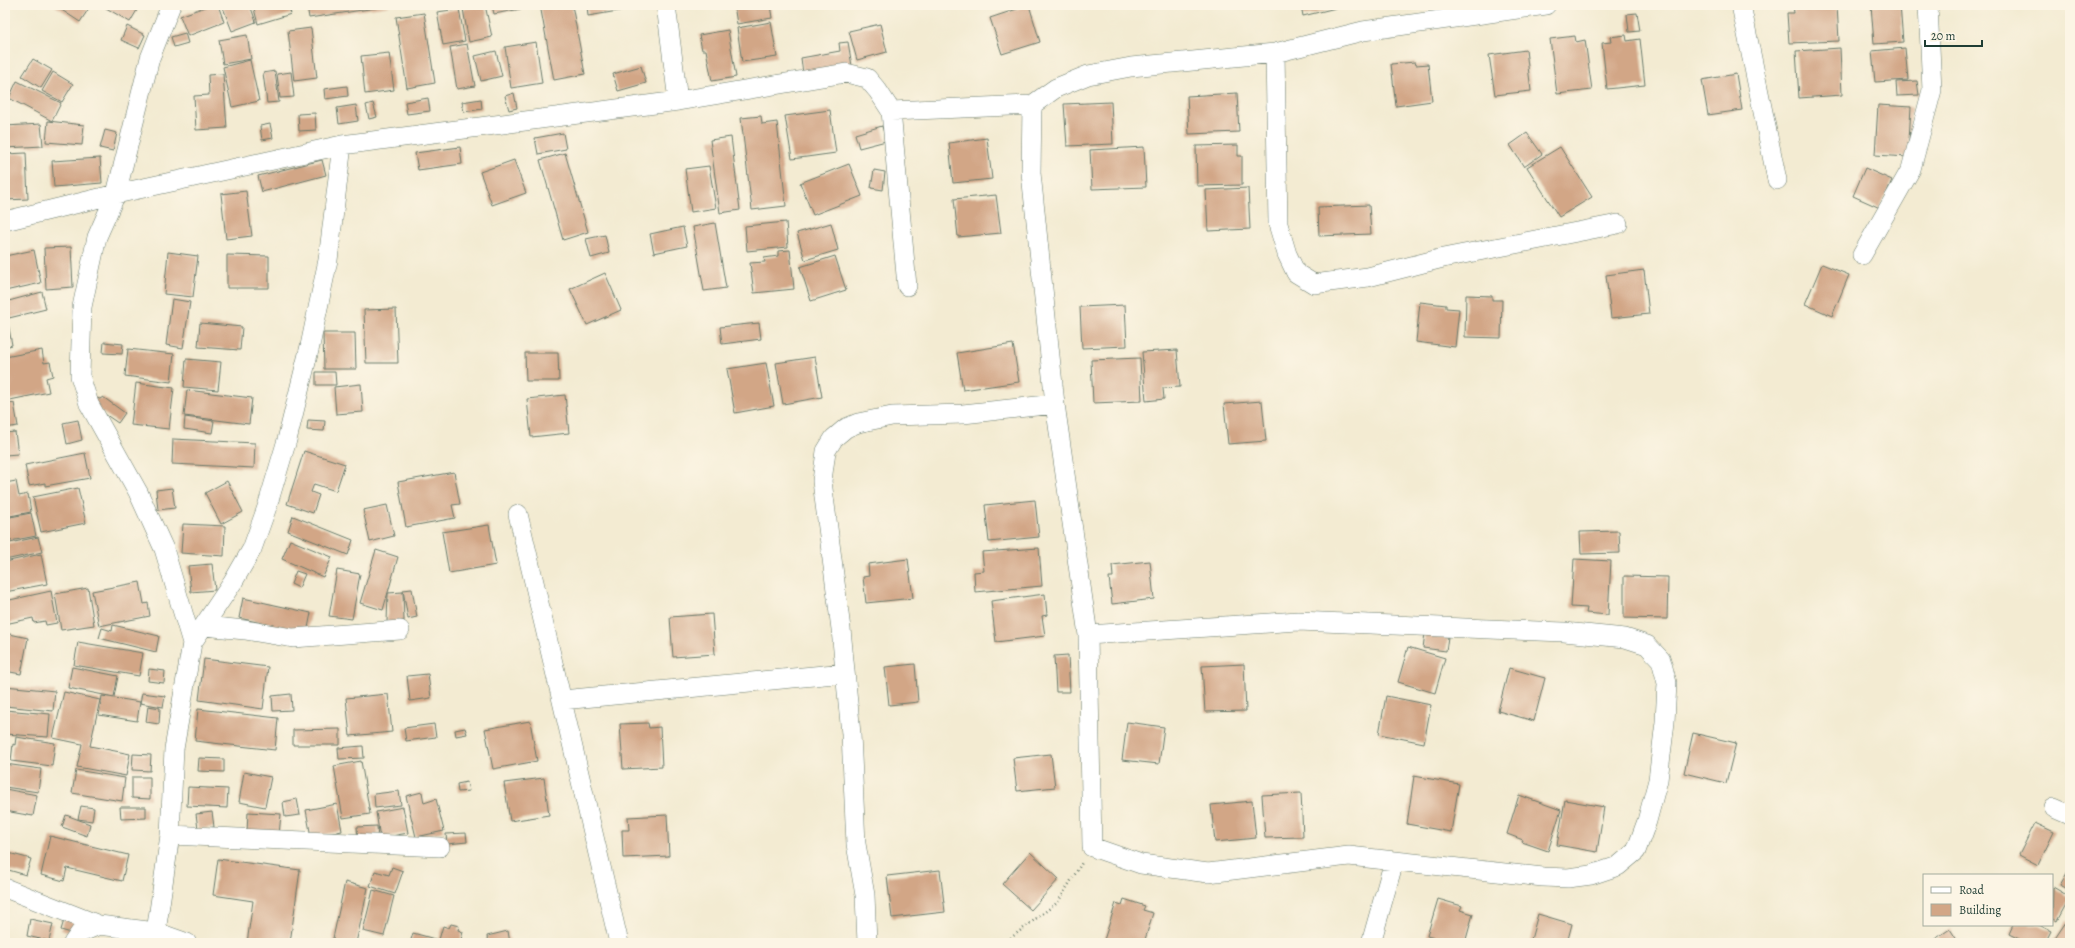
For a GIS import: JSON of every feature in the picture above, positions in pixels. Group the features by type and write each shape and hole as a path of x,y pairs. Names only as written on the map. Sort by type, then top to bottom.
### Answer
{"street":[{"path":"171,5 150,58 116,194 97,237 82,307 80,376 88,404 138,492 164,549 192,643"},
{"path":"666,5 678,101"},
{"path":"891,111 1032,105 1056,88 1088,75 1130,67 1274,53 1363,31 1546,5"},
{"path":"1741,5 1777,180"},
{"path":"1862,255 1911,169 1932,90 1928,5"},
{"path":"1274,53 1278,224 1287,254 1296,273 1314,284 1368,277 1443,258 1618,224"},
{"path":"5,221 116,194 342,145 678,101 846,73 867,78 878,91 891,111 907,286"},
{"path":"1032,105 1031,173 1055,404 1088,635 1092,847 1141,864 1208,873 1349,856 1543,877 1568,878 1591,875 1618,866 1636,851 1658,780 1665,722 1666,683 1661,660 1648,645 1625,638 1504,628 1298,621 1088,635"},
{"path":"156,932 170,835 174,750 192,643 252,549 267,507 287,440 310,346 328,260 342,145"},
{"path":"867,943 865,895 856,844 851,734 822,481 826,451 834,438 846,428 858,423 892,416 963,414 1055,404"},
{"path":"518,514 618,943"},
{"path":"204,626 245,630 293,638 400,630"},
{"path":"562,700 845,673"},
{"path":"170,835 440,846"},
{"path":"1371,943 1394,861"},
{"path":"5,888 99,925 156,932 187,943"},
{"path":"73,943 80,934 99,925"}],"path":[{"path":"1004,943 1058,902 1092,847"}],"building":[{"path":"54,5 91,5 80,22"},
{"path":"101,5 140,5 130,22"},
{"path":"210,5 218,5 224,22 188,36 180,16"},
{"path":"222,5 250,5 256,22 232,31"},
{"path":"253,5 288,5 291,14 258,24"},
{"path":"307,5 389,5 389,6 309,18"},
{"path":"485,5 492,37 469,42 463,9"},
{"path":"492,5 530,5 531,7 494,14"},
{"path":"540,5 572,5 585,74 554,80"},
{"path":"587,5 624,5 624,10 588,16"},
{"path":"734,5 770,5 772,18 737,24"},
{"path":"1029,5 1040,42 1002,54 990,18"},
{"path":"1301,5 1339,5 1340,7 1303,16"},
{"path":"1793,5 1837,5 1839,41 1789,43 1787,13 1794,13"},
{"path":"1871,5 1900,5 1903,42 1874,44"},
{"path":"459,9 465,41 443,45 437,12"},
{"path":"424,13 435,83 407,88 396,17"},
{"path":"1637,13 1640,31 1629,32 1627,14"},
{"path":"771,22 777,57 742,62 737,28"},
{"path":"880,24 887,52 857,60 849,31"},
{"path":"127,26 145,35 139,48 121,40"},
{"path":"311,28 317,78 294,81 288,31"},
{"path":"728,30 736,77 712,81 706,50 702,50 699,35"},
{"path":"185,33 188,43 174,47 171,37"},
{"path":"247,35 251,59 223,64 219,40"},
{"path":"1626,35 1627,41 1640,39 1645,85 1607,89 1602,43 1611,42 1610,37"},
{"path":"1575,36 1576,42 1585,40 1592,90 1557,94 1550,39"},
{"path":"536,42 542,83 511,88 505,47"},
{"path":"848,42 852,66 803,74 801,58 840,51 839,43"},
{"path":"467,44 475,86 457,89 450,47"},
{"path":"1840,48 1842,95 1799,98 1796,51"},
{"path":"1905,48 1908,80 1875,82 1872,51"},
{"path":"1526,50 1531,91 1495,95 1489,55"},
{"path":"496,51 502,76 481,81 475,56"},
{"path":"389,53 394,90 365,94 361,56"},
{"path":"33,59 52,70 41,88 22,76"},
{"path":"250,60 259,101 232,107 223,67"},
{"path":"1415,62 1416,65 1428,64 1432,101 1396,106 1391,64"},
{"path":"641,66 646,83 618,91 613,74"},
{"path":"275,71 279,102 267,103 263,73"},
{"path":"53,72 73,84 62,102 42,91"},
{"path":"291,72 294,97 280,98 277,74"},
{"path":"223,74 227,128 196,130 194,96 209,95 208,75"},
{"path":"1736,74 1742,110 1708,115 1702,80"},
{"path":"17,81 61,103 52,121 9,98"},
{"path":"1917,81 1919,95 1897,96 1896,82"},
{"path":"347,86 348,96 325,99 324,89"},
{"path":"514,93 517,108 509,110 505,96"},
{"path":"1237,93 1239,132 1189,134 1187,96"},
{"path":"428,98 430,111 407,114 405,102"},
{"path":"481,99 482,109 464,112 462,102"},
{"path":"1111,102 1113,144 1067,146 1064,104"},
{"path":"373,103 377,117 369,119 366,105"},
{"path":"356,105 358,121 339,124 337,108"},
{"path":"1878,105 1911,107 1908,157 1875,155"},
{"path":"830,110 836,153 792,159 785,116"},
{"path":"315,113 316,130 299,131 298,114"},
{"path":"761,116 762,124 777,122 786,206 752,210 741,118"},
{"path":"48,121 84,125 82,145 46,142"},
{"path":"41,124 43,146 5,148 5,126"},
{"path":"270,124 273,138 262,140 260,126"},
{"path":"882,126 886,141 859,148 855,134"},
{"path":"105,130 117,133 113,151 100,148"},
{"path":"563,133 566,149 538,154 535,138"},
{"path":"1527,133 1542,154 1524,167 1510,145"},
{"path":"731,137 740,210 720,213 710,140"},
{"path":"987,138 992,179 953,183 949,143"},
{"path":"1238,145 1238,156 1242,156 1242,185 1197,186 1196,146"},
{"path":"460,147 462,164 418,170 415,153"},
{"path":"1144,147 1146,187 1092,189 1090,150"},
{"path":"1560,147 1592,197 1559,217 1527,167"},
{"path":"26,153 28,199 5,200 5,154"},
{"path":"565,153 588,232 563,240 540,160"},
{"path":"100,158 102,183 54,187 52,161"},
{"path":"322,160 326,175 262,192 258,176"},
{"path":"514,160 526,193 492,205 480,172"},
{"path":"849,164 862,196 813,215 800,183"},
{"path":"709,166 716,208 691,212 685,169"},
{"path":"1865,168 1892,180 1880,208 1853,196"},
{"path":"874,170 885,172 883,190 871,188"},
{"path":"1248,188 1250,229 1208,231 1206,190"},
{"path":"246,191 252,236 226,239 221,194"},
{"path":"996,195 1001,233 958,237 954,199"},
{"path":"1369,205 1371,234 1319,236 1318,207"},
{"path":"786,222 788,247 747,251 745,226"},
{"path":"715,223 726,288 704,291 693,227"},
{"path":"831,223 838,250 805,260 797,233"},
{"path":"683,227 687,246 654,253 650,234"},
{"path":"605,235 609,253 591,258 586,239"},
{"path":"71,247 73,287 46,289 44,248"},
{"path":"34,250 41,283 5,291 5,256"},
{"path":"790,250 794,289 754,293 750,263 765,262 764,258 778,256 778,251"},
{"path":"168,252 198,256 193,297 164,294"},
{"path":"227,255 269,256 269,288 227,288"},
{"path":"835,256 846,290 811,301 800,267"},
{"path":"1822,264 1849,275 1832,316 1805,304"},
{"path":"1644,270 1649,314 1611,318 1606,275"},
{"path":"605,273 621,310 587,325 570,289"},
{"path":"42,292 46,309 9,318 5,302"},
{"path":"1466,295 1492,296 1492,300 1502,300 1501,338 1465,337"},
{"path":"172,299 190,302 183,348 166,345"},
{"path":"1420,302 1446,305 1446,308 1459,309 1455,347 1416,342"},
{"path":"1125,305 1127,346 1082,348 1080,307"},
{"path":"396,309 398,363 366,363 364,310"},
{"path":"8,323 12,345 5,347 5,324"},
{"path":"200,323 242,327 240,350 198,347"},
{"path":"759,323 761,339 722,344 720,327"},
{"path":"323,333 355,333 356,369 324,369"},
{"path":"104,342 123,344 122,354 103,353"},
{"path":"1013,344 1019,382 963,390 957,353"},
{"path":"128,349 174,354 171,382 125,376"},
{"path":"42,350 44,363 50,362 53,376 46,378 49,392 5,401 5,357"},
{"path":"1177,350 1180,387 1163,388 1164,399 1146,401 1142,352"},
{"path":"525,353 558,353 559,381 526,381"},
{"path":"815,357 822,397 783,404 776,363"},
{"path":"1140,358 1142,401 1093,403 1091,360"},
{"path":"186,359 221,362 218,390 184,387"},
{"path":"766,363 774,406 735,413 727,369"},
{"path":"316,372 335,372 336,385 316,385"},
{"path":"136,383 174,388 169,429 131,425"},
{"path":"361,384 363,412 336,414 334,387"},
{"path":"187,390 252,398 249,424 184,416"},
{"path":"565,395 569,433 531,437 527,399"},
{"path":"92,397 100,399 103,397 125,413 118,423 93,406"},
{"path":"1262,401 1266,441 1228,444 1224,404"},
{"path":"14,403 18,426 5,428 5,405"},
{"path":"185,417 214,421 212,433 184,429"},
{"path":"78,420 82,440 67,444 63,423"},
{"path":"308,420 325,421 324,431 307,430"},
{"path":"15,432 18,454 5,455 5,433"},
{"path":"173,439 255,443 254,468 172,464"},
{"path":"304,451 345,464 336,491 314,484 311,492 319,495 313,513 287,504"},
{"path":"85,453 90,478 45,486 45,483 29,486 25,465"},
{"path":"454,472 460,504 452,505 455,518 406,527 398,482"},
{"path":"16,481 19,496 28,494 31,512 5,517 5,483"},
{"path":"227,481 243,512 221,524 205,493"},
{"path":"78,488 86,523 41,532 33,497"},
{"path":"172,488 175,508 158,510 156,490"},
{"path":"1035,500 1039,537 989,542 985,505"},
{"path":"387,505 394,536 370,542 363,510"},
{"path":"31,513 36,536 5,542 5,518"},
{"path":"293,516 353,540 348,555 288,531"},
{"path":"183,524 225,526 224,556 181,553"},
{"path":"489,525 496,565 449,573 442,532"},
{"path":"1619,531 1620,553 1581,554 1580,532"},
{"path":"38,537 42,552 5,560 5,544"},
{"path":"290,540 332,557 323,577 282,559"},
{"path":"1039,548 1042,586 975,592 974,572 984,571 982,552"},
{"path":"376,550 398,557 383,610 360,603"},
{"path":"41,554 47,584 5,592 5,562"},
{"path":"908,559 913,598 866,603 863,577 869,576 868,564"},
{"path":"1574,559 1611,561 1608,615 1586,613 1587,608 1571,607"},
{"path":"1150,561 1154,599 1112,604 1109,577 1113,577 1112,565"},
{"path":"212,564 215,590 191,592 188,566"},
{"path":"337,570 360,574 352,619 329,616"},
{"path":"296,571 305,574 299,588 291,584"},
{"path":"1624,576 1668,577 1667,619 1624,618"},
{"path":"140,582 144,604 148,603 150,616 99,626 92,591"},
{"path":"88,588 94,625 61,630 55,594"},
{"path":"412,589 417,617 408,619 403,590"},
{"path":"51,591 57,623 46,625 45,621 34,623 33,618 5,624 5,601"},
{"path":"403,592 404,621 387,622 388,593"},
{"path":"1045,594 1047,615 1042,616 1045,636 996,642 991,601"},
{"path":"243,598 311,613 307,633 239,618"},
{"path":"712,614 715,654 673,657 670,617"},
{"path":"113,625 159,636 156,652 99,638 102,628 112,631"},
{"path":"5,633 28,638 21,674 5,671"},
{"path":"1425,633 1448,637 1446,651 1423,648"},
{"path":"78,642 143,653 139,676 74,665"},
{"path":"1408,647 1445,658 1435,693 1398,682"},
{"path":"1068,655 1070,692 1056,692 1054,656"},
{"path":"204,659 268,667 263,709 199,700"},
{"path":"915,664 918,702 889,705 885,667"},
{"path":"1244,664 1246,711 1205,712 1202,666"},
{"path":"72,667 118,676 114,697 68,688"},
{"path":"1509,668 1545,678 1534,721 1498,711"},
{"path":"149,669 165,671 164,683 148,681"},
{"path":"428,674 431,698 410,701 407,676"},
{"path":"5,686 55,691 53,711 5,706"},
{"path":"64,692 100,700 90,746 130,754 126,776 77,767 82,744 53,738"},
{"path":"142,693 165,696 163,707 140,703"},
{"path":"291,694 292,710 273,711 272,696"},
{"path":"388,694 392,732 350,736 346,698"},
{"path":"102,696 140,702 137,721 99,715"},
{"path":"1386,696 1431,705 1424,743 1379,734"},
{"path":"148,706 160,708 159,724 146,722"},
{"path":"198,709 278,718 275,750 195,741"},
{"path":"5,710 50,714 48,737 5,734"},
{"path":"530,721 537,761 493,769 485,729"},
{"path":"1127,722 1164,727 1159,764 1122,760"},
{"path":"648,723 649,728 660,727 662,767 623,769 620,724"},
{"path":"434,724 436,737 406,741 404,728"},
{"path":"465,728 467,734 456,736 455,730"},
{"path":"340,729 340,745 293,745 293,730"},
{"path":"1693,733 1736,743 1726,783 1684,773"},
{"path":"16,737 55,743 52,766 11,761 13,744 15,745"},
{"path":"363,746 364,758 339,759 338,748"},
{"path":"133,754 151,755 150,771 132,770"},
{"path":"1051,754 1055,787 1017,791 1013,758"},
{"path":"199,758 224,759 224,772 198,771"},
{"path":"361,761 370,814 343,818 334,766"},
{"path":"5,764 41,769 38,792 5,787"},
{"path":"76,770 125,778 122,801 72,793"},
{"path":"244,772 271,777 265,807 239,802"},
{"path":"1414,776 1459,784 1451,832 1407,824"},
{"path":"132,777 150,777 150,799 132,798"},
{"path":"544,778 549,815 510,821 504,783"},
{"path":"467,782 469,791 458,792 457,784"},
{"path":"188,787 228,789 227,808 187,806"},
{"path":"5,789 37,795 33,816 5,811"},
{"path":"399,791 401,805 375,808 374,794"},
{"path":"422,792 424,803 436,799 444,831 416,837 406,796"},
{"path":"1301,793 1303,837 1265,838 1262,795"},
{"path":"1519,795 1561,810 1548,851 1522,842 1523,840 1507,834"},
{"path":"297,799 300,815 285,817 283,802"},
{"path":"1565,800 1604,807 1597,852 1557,845"},
{"path":"1252,801 1256,838 1215,842 1211,805"},
{"path":"337,804 342,831 311,837 306,810"},
{"path":"81,806 94,808 92,821 78,819"},
{"path":"120,807 146,807 146,818 121,819"},
{"path":"403,807 408,833 380,838 376,812"},
{"path":"212,812 214,827 198,829 196,814"},
{"path":"248,812 281,814 279,835 247,832"},
{"path":"66,815 90,824 87,836 62,827"},
{"path":"667,815 669,856 623,858 622,830 629,830 628,817"},
{"path":"2035,823 2054,832 2038,865 2019,855"},
{"path":"377,826 378,839 358,841 357,827"},
{"path":"466,833 467,842 447,844 446,834"},
{"path":"50,836 128,855 122,881 67,868 64,881 41,875"},
{"path":"5,852 31,859 26,875 5,869"},
{"path":"1030,852 1059,879 1031,910 1002,884"},
{"path":"218,859 300,870 290,943 247,943 253,901 213,895"},
{"path":"392,867 403,871 395,894 370,886 375,871 389,875"},
{"path":"2070,868 2070,890 2060,885"},
{"path":"940,870 945,912 892,918 887,876"},
{"path":"345,882 368,888 356,943 332,943"},
{"path":"2053,887 2070,897 2057,921 2053,919"},
{"path":"373,890 394,896 384,936 363,931"},
{"path":"1124,899 1145,906 1143,910 1153,913 1144,943 1103,943 1116,903 1122,905"},
{"path":"1438,899 1462,906 1460,910 1473,914 1465,943 1452,943 1427,936"},
{"path":"1538,914 1572,924 1567,943 1530,943"},
{"path":"65,917 76,921 71,933 61,930"},
{"path":"30,919 53,924 49,941 27,936"},
{"path":"2066,922 2070,924 2070,943 2052,943"},
{"path":"451,924 459,926 458,930 463,932 460,943 438,943 443,926 449,928"},
{"path":"2013,926 2041,926 2051,931 2045,943 2027,943 2009,934"},
{"path":"1950,929 1957,940 1952,943 1929,943"},
{"path":"508,931 510,943 488,943 487,936"},
{"path":"413,933 435,939 434,943 410,943"}]}
